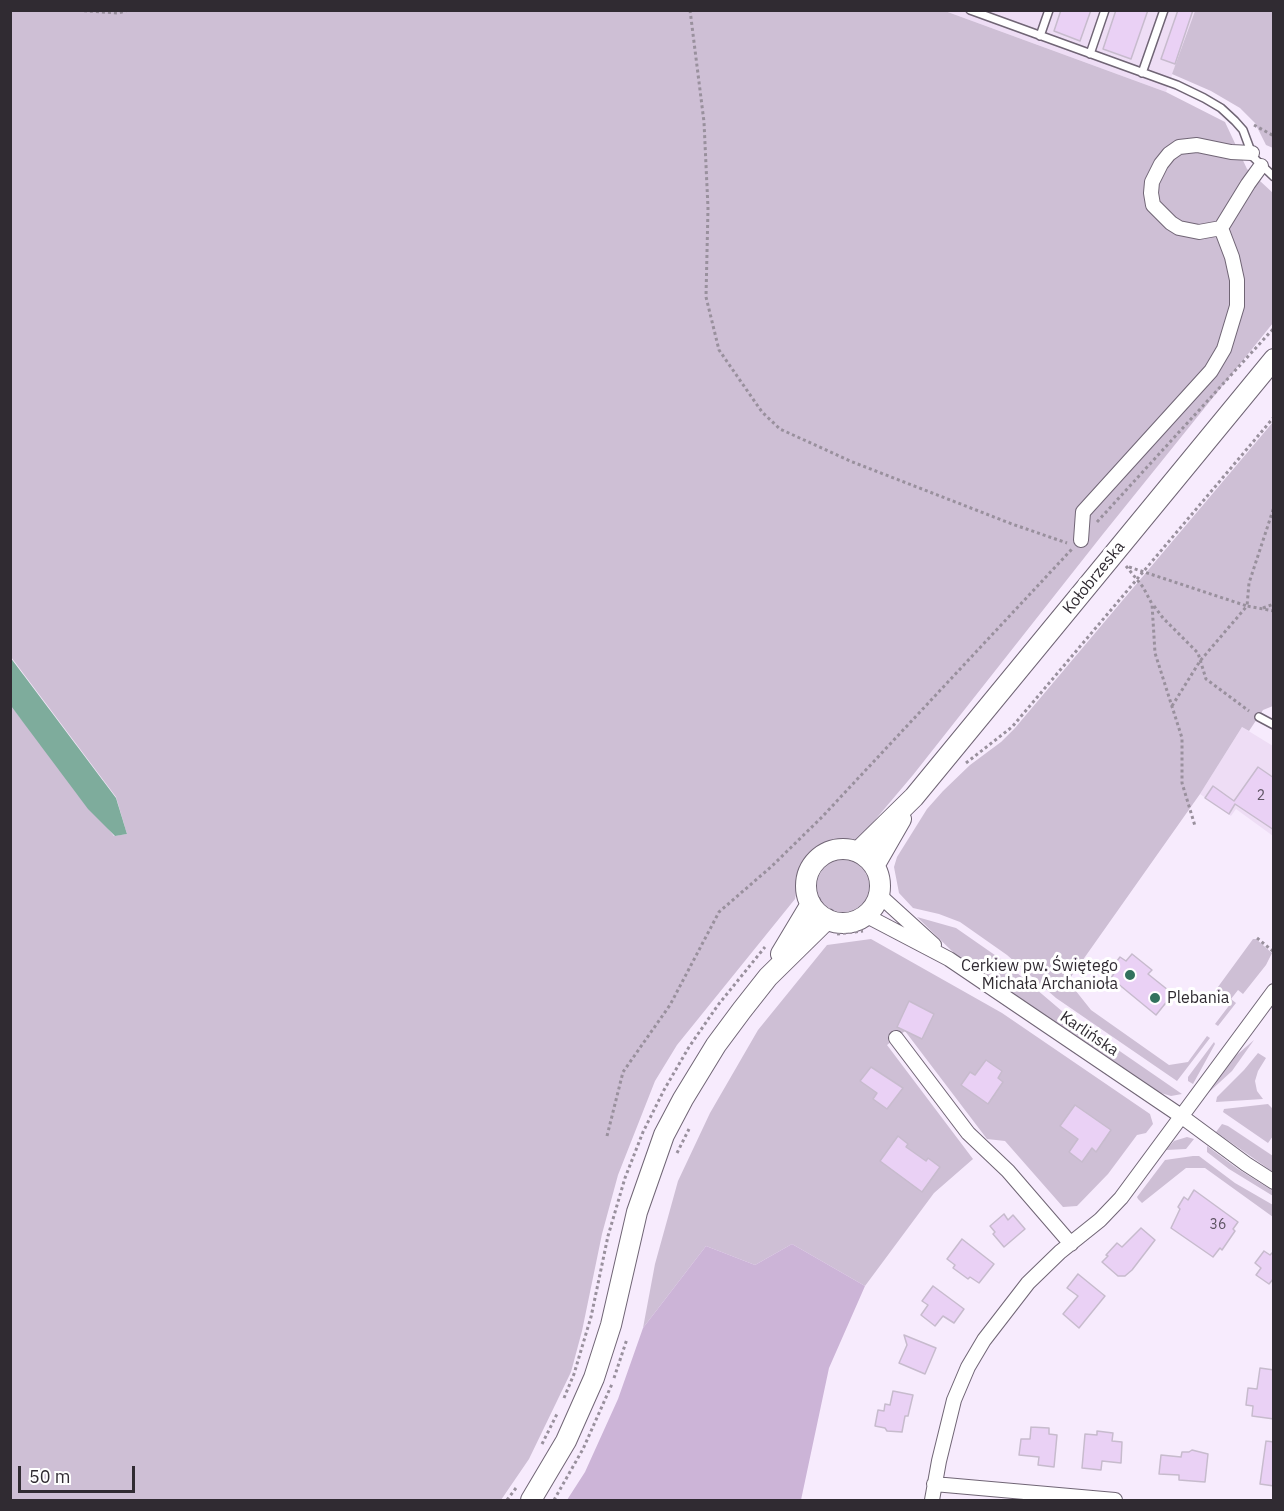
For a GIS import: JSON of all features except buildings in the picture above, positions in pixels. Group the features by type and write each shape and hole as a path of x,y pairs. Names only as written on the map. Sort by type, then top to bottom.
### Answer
{"main road":[{"name":"Kołobrzeska","path":"858,852 914,797 1119,561 1274,359"},
{"name":"Kołobrzeska","path":"874,866 914,797"},
{"path":"838,849 858,852 874,866 880,880 879,895 876,903 865,915 843,922 827,919 812,904 808,894 808,874 813,865 828,852 838,849"},
{"path":"531,1500 566,1441 594,1378 611,1324 637,1212 664,1135 716,1045 768,977 812,904"},
{"path":"768,977 827,919"}],"street":[{"path":"1252,153 1197,145 1179,147 1161,164 1152,182 1153,205 1179,228 1199,232 1221,228 1248,184 1268,171"},
{"path":"1081,540 1083,512 1211,371 1224,349 1237,306 1237,280 1232,256 1221,228"},
{"name":"Karlińska","path":"879,895 949,959"},
{"name":"Karlińska","path":"865,915 949,959 1181,1116 1274,1182"},
{"path":"932,1500 954,1400 984,1340 1028,1283 1100,1220 1121,1198 1274,991"},
{"path":"896,1038 968,1133 1008,1171 1071,1244"},
{"path":"934,1484 1115,1500"}],"lane":[{"path":"970,10 986,13 1040,36 1191,91 1221,108 1243,130 1252,153 1268,171"},
{"path":"1040,36 1049,10"},
{"path":"1090,54 1105,10"},
{"path":"1142,73 1164,10"},
{"path":"1259,717 1274,725"}],"path":[{"path":"72,10 118,13 129,10"},
{"path":"690,10 704,122 708,208 706,297 719,350 762,412 780,429 850,461 1012,525 1069,543 1081,540"},
{"path":"1252,124 1274,136"},
{"path":"607,1136 623,1072 670,1005 719,912 772,866 822,817 1081,540 1274,328"},
{"path":"960,768 1012,727 1274,417"},
{"path":"1172,706 1200,661 1247,606 1250,583 1274,507"},
{"path":"1119,561 1144,572 1247,606 1274,610"},
{"path":"1119,561 1138,579 1163,618 1198,653 1206,680 1230,699 1259,717"},
{"path":"1152,604 1155,653 1182,738 1182,783 1195,826"},
{"path":"1262,608 1274,604"},
{"path":"1257,938 1274,952"},
{"path":"676,1157 691,1124"},
{"path":"554,1500 598,1418 611,1388 627,1337"}],"shaded area":[{"path":"10,11 945,11 1166,92 1225,122 1247,169 1273,193 1273,323 913,775 858,840 845,839 822,845 806,859 800,869 795,899 677,1045 655,1081 618,1175 602,1234 571,1372 529,1459 501,1500 11,1500 11,706 114,836 127,834 116,797 11,657"},
{"path":"945,11 1195,11 1166,92"},
{"path":"1195,11 1273,11 1273,148 1266,145 1255,123 1240,108 1211,91 1172,74"},
{"path":"1273,422 1273,706 1263,710 1249,731 1242,727 1200,794 1068,981 1091,1010 1169,1065 1188,1062 1207,1036 1210,1038 1177,1081 1056,998 1007,955 960,922 913,908 899,893 894,867 897,857 927,809 970,765 1001,742 1015,728"},
{"path":"10,657 116,798 127,834 115,836 88,809 11,706"},
{"path":"1242,727 1273,746 1273,836 1236,809 1231,816 1200,794"},
{"path":"843,860 857,864 865,872 869,886 865,900 857,908 843,912 829,908 821,900 817,886 821,872 829,864"},
{"path":"917,917 956,928 1002,960 1063,1012 1182,1094 1171,1096 1161,1093 955,954"},
{"path":"871,939 1002,1013 1150,1114 1153,1124 1146,1133 1137,1135 1108,1174 1077,1206 1063,1207 1005,1141 987,1139 905,1031 887,1045 973,1159 934,1193 865,1286 792,1244 755,1265 706,1246 643,1328 655,1264 678,1181 710,1113 758,1030 827,945"},
{"path":"1253,939 1272,953 1266,965 1243,994 1238,990 1231,999 1236,1003 1218,1026 1215,1024 1231,1003 1215,991"},
{"path":"1254,1040 1232,1071 1208,1093 1231,1060"},
{"path":"1214,1042 1193,1084 1188,1081 1188,1077"},
{"path":"1258,1053 1266,1058 1255,1081 1257,1091 1263,1099 1216,1102 1217,1097"},
{"path":"1268,1104 1274,1110 1273,1136 1268,1143 1223,1112 1224,1109"},
{"path":"1222,1124 1273,1156 1273,1172 1216,1132"},
{"path":"1187,1137 1194,1139 1186,1149 1166,1150 1174,1141"},
{"path":"1207,1146 1273,1191 1273,1196 1229,1169 1207,1152"},
{"path":"1199,1156 1235,1183 1273,1205 1273,1217 1205,1168 1186,1168 1142,1203 1138,1199 1137,1197 1165,1160"},
{"path":"792,1244 865,1286 829,1368 801,1500 567,1500 585,1472 618,1399 643,1328 706,1246 755,1265"}],"place":[{"name":"Cerkiew pw. Świętego Michała Archanioła","path":"1130,975"},
{"name":"Plebania","path":"1155,998"}]}
